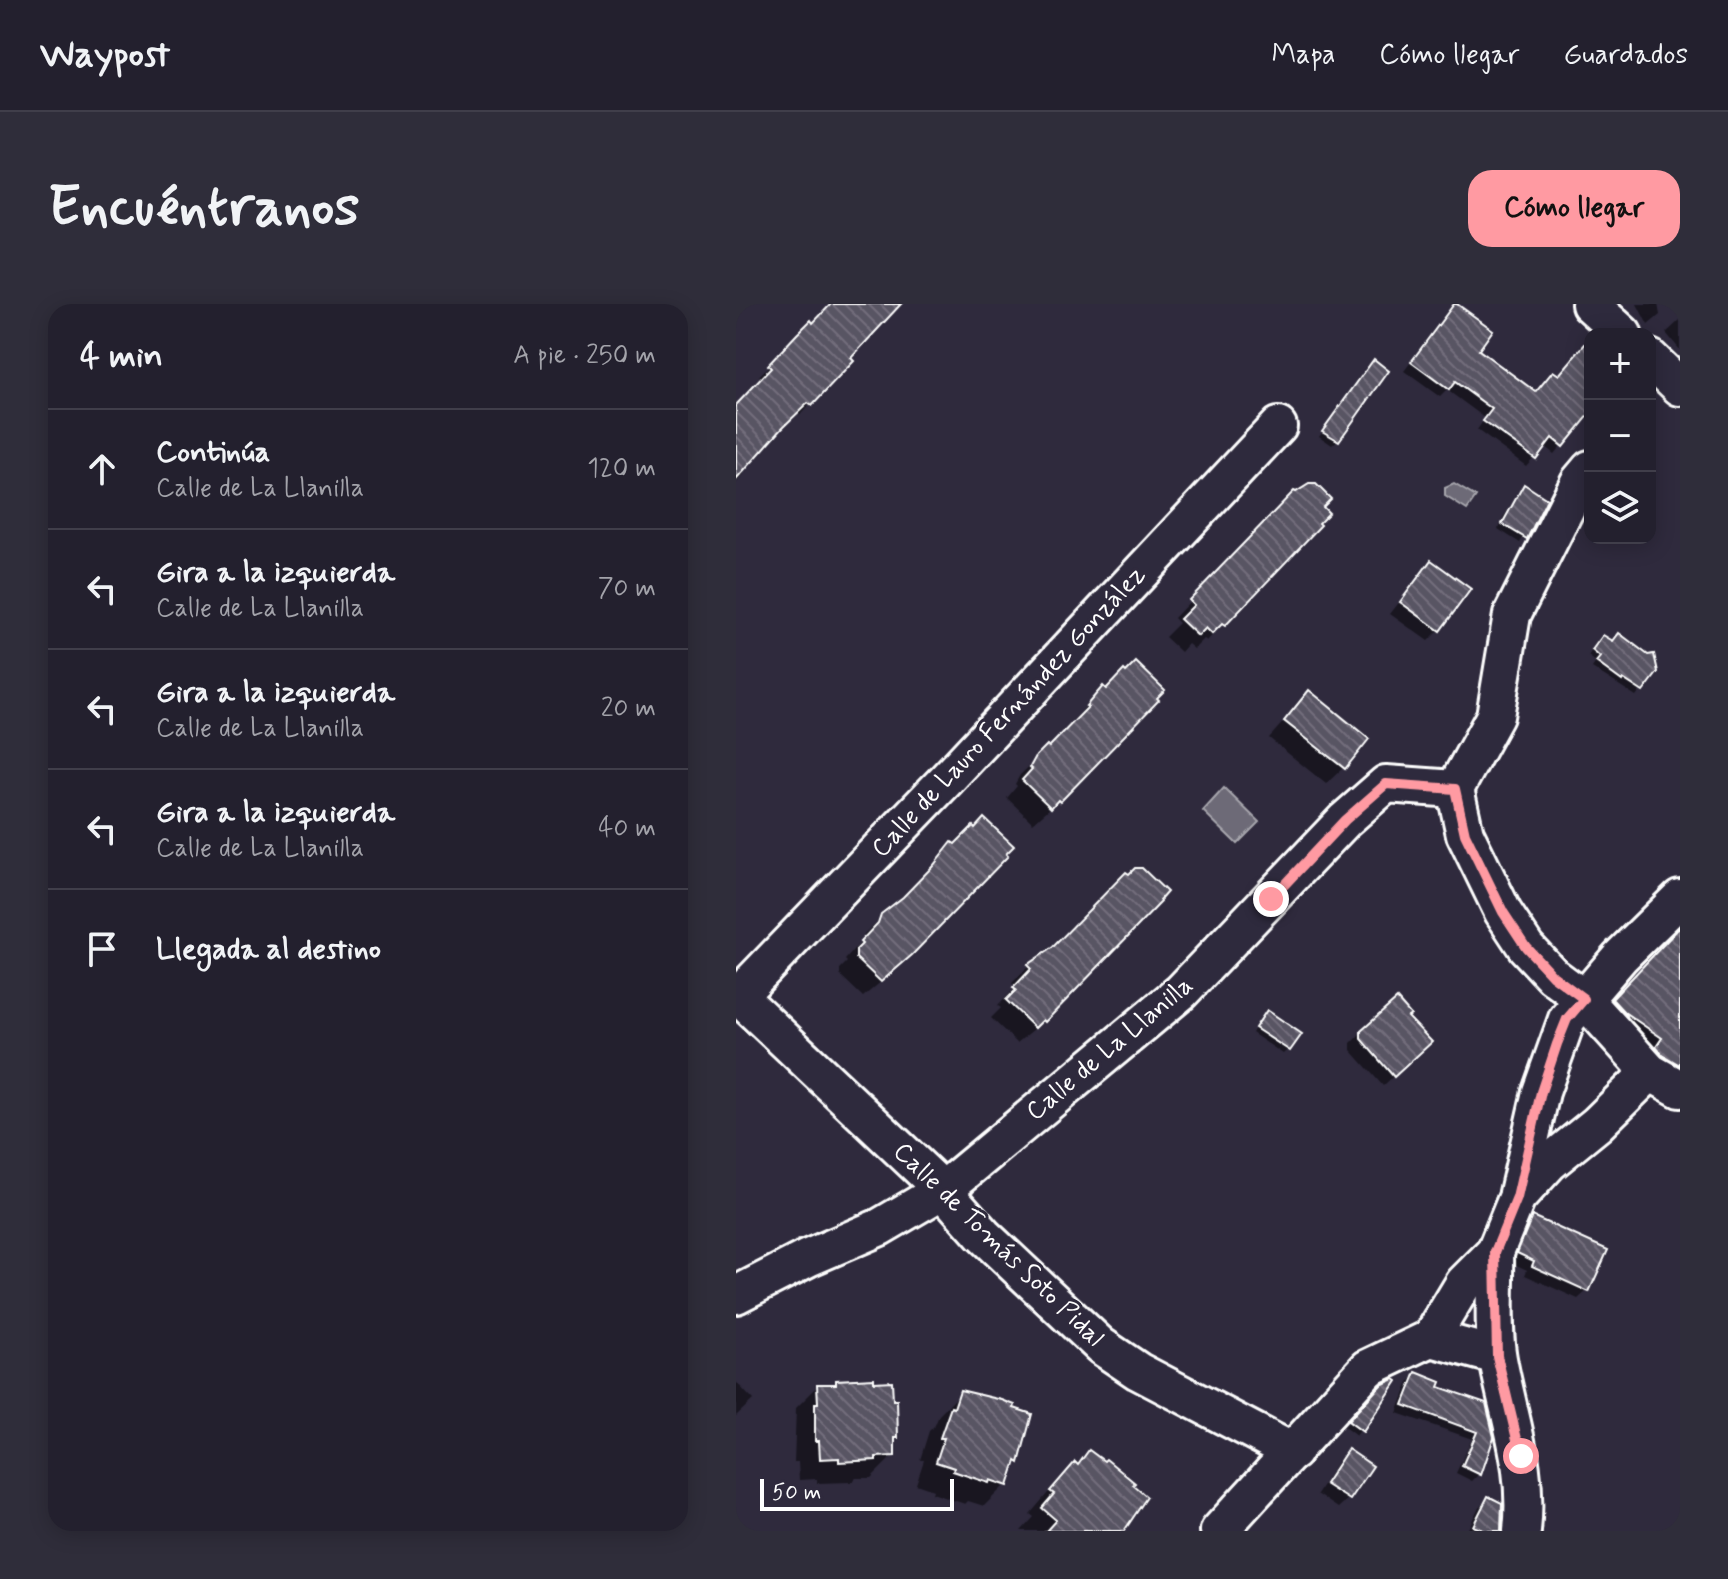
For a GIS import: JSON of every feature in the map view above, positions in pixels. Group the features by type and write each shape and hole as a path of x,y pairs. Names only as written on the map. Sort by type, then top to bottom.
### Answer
{"street":[{"path":"1590,304 1616,328"},
{"name":"Calle de Lauro Fernández González","path":"737,995 961,764 1278,426"},
{"path":"1517,1198 1549,1163 1597,1124 1665,1081 1584,999 1553,976 1526,947 1503,912 1465,834 1455,789 1495,716 1512,615 1579,482 1587,472"},
{"name":"Calle de La Llanilla","path":"736,1295 808,1258 880,1227 943,1190 1181,992 1345,820 1386,784 1455,789"},
{"path":"1219,1531 1368,1368 1431,1338 1464,1283 1495,1252 1517,1198 1549,1068 1567,1019 1620,957 1680,898"},
{"name":"Calle de Tomás Soto Pidal","path":"737,995 943,1190 983,1235 1101,1346 1138,1371 1293,1452"},
{"path":"1495,1252 1497,1356 1521,1456 1525,1503 1522,1531"},
{"path":"1431,1338 1497,1356"}],"shaded area":[{"path":"1454,484 1476,497 1467,510 1445,496 1445,488"},
{"path":"1224,788 1259,822 1237,844 1203,811"}],"building":[{"path":"831,304 901,304 812,406 808,403 782,428 736,480 736,405 771,368 768,365 797,334"},
{"path":"1454,304 1493,330 1479,350 1536,392 1553,371 1559,375 1584,345 1584,421 1563,447 1552,438 1536,459 1483,421 1492,409 1455,382 1449,390 1411,362"},
{"path":"1374,359 1389,371 1339,441 1322,431"},
{"path":"1316,484 1331,499 1323,507 1329,513 1319,523 1321,525 1225,626 1222,624 1212,634 1206,628 1198,636 1180,619 1194,605 1189,600 1294,491"},
{"path":"1524,484 1547,499 1527,539 1502,524"},
{"path":"1431,560 1471,589 1440,631 1400,602"},
{"path":"1619,633 1648,655 1654,654 1658,672 1643,692 1596,662 1600,657 1592,650 1603,635 1613,641"},
{"path":"1136,662 1165,690 1157,698 1159,700 1051,808 1022,780 1032,769 1030,767 1036,756 1088,707 1103,686 1106,689"},
{"path":"1309,690 1369,739 1345,769 1284,721"},
{"path":"984,818 1014,846 1006,854 1008,856 912,955 881,982 856,958 856,950 862,944 860,942 878,923 881,914 903,897 952,842 955,844"},
{"path":"1135,868 1142,868 1167,892 1161,902 1045,1022 1043,1020 1035,1028 1006,1000 1031,969 1027,965 1053,947 1126,872 1129,874"},
{"path":"1680,927 1680,1065 1656,1047 1662,1038 1624,1012 1612,999"},
{"path":"1397,999 1411,1015 1408,1017 1432,1042 1394,1077 1361,1039 1361,1031"},
{"path":"1267,1010 1302,1034 1290,1051 1255,1028"},
{"path":"1532,1216 1608,1250 1589,1292 1532,1266 1534,1261 1517,1253"},
{"path":"1416,1372 1441,1382 1439,1387 1486,1403 1494,1437 1481,1475 1462,1466 1477,1432 1403,1405"},
{"path":"874,1378 874,1382 892,1381 893,1400 897,1400 895,1456 839,1462 839,1458 820,1459 819,1441 815,1441 817,1384"},
{"path":"1394,1379 1397,1381 1363,1432 1348,1421 1381,1385"},
{"path":"960,1390 1002,1400 1032,1414 1019,1463 1016,1461 1008,1486 953,1471 954,1468 936,1462 944,1438 940,1438"},
{"path":"1348,1449 1373,1466 1350,1500 1325,1484"},
{"path":"1089,1450 1104,1461 1106,1459 1147,1497 1124,1531 1046,1531 1056,1520 1042,1508 1054,1494 1050,1491"},
{"path":"1488,1496 1502,1503 1501,1531 1485,1531 1473,1526"}],"route":[{"path":"1271,899 1345,820 1386,784 1455,789 1465,834 1503,912 1526,947 1553,976 1584,999 1567,1019 1557,1044 1541,1092 1517,1198 1495,1252 1497,1356 1521,1456"}]}
